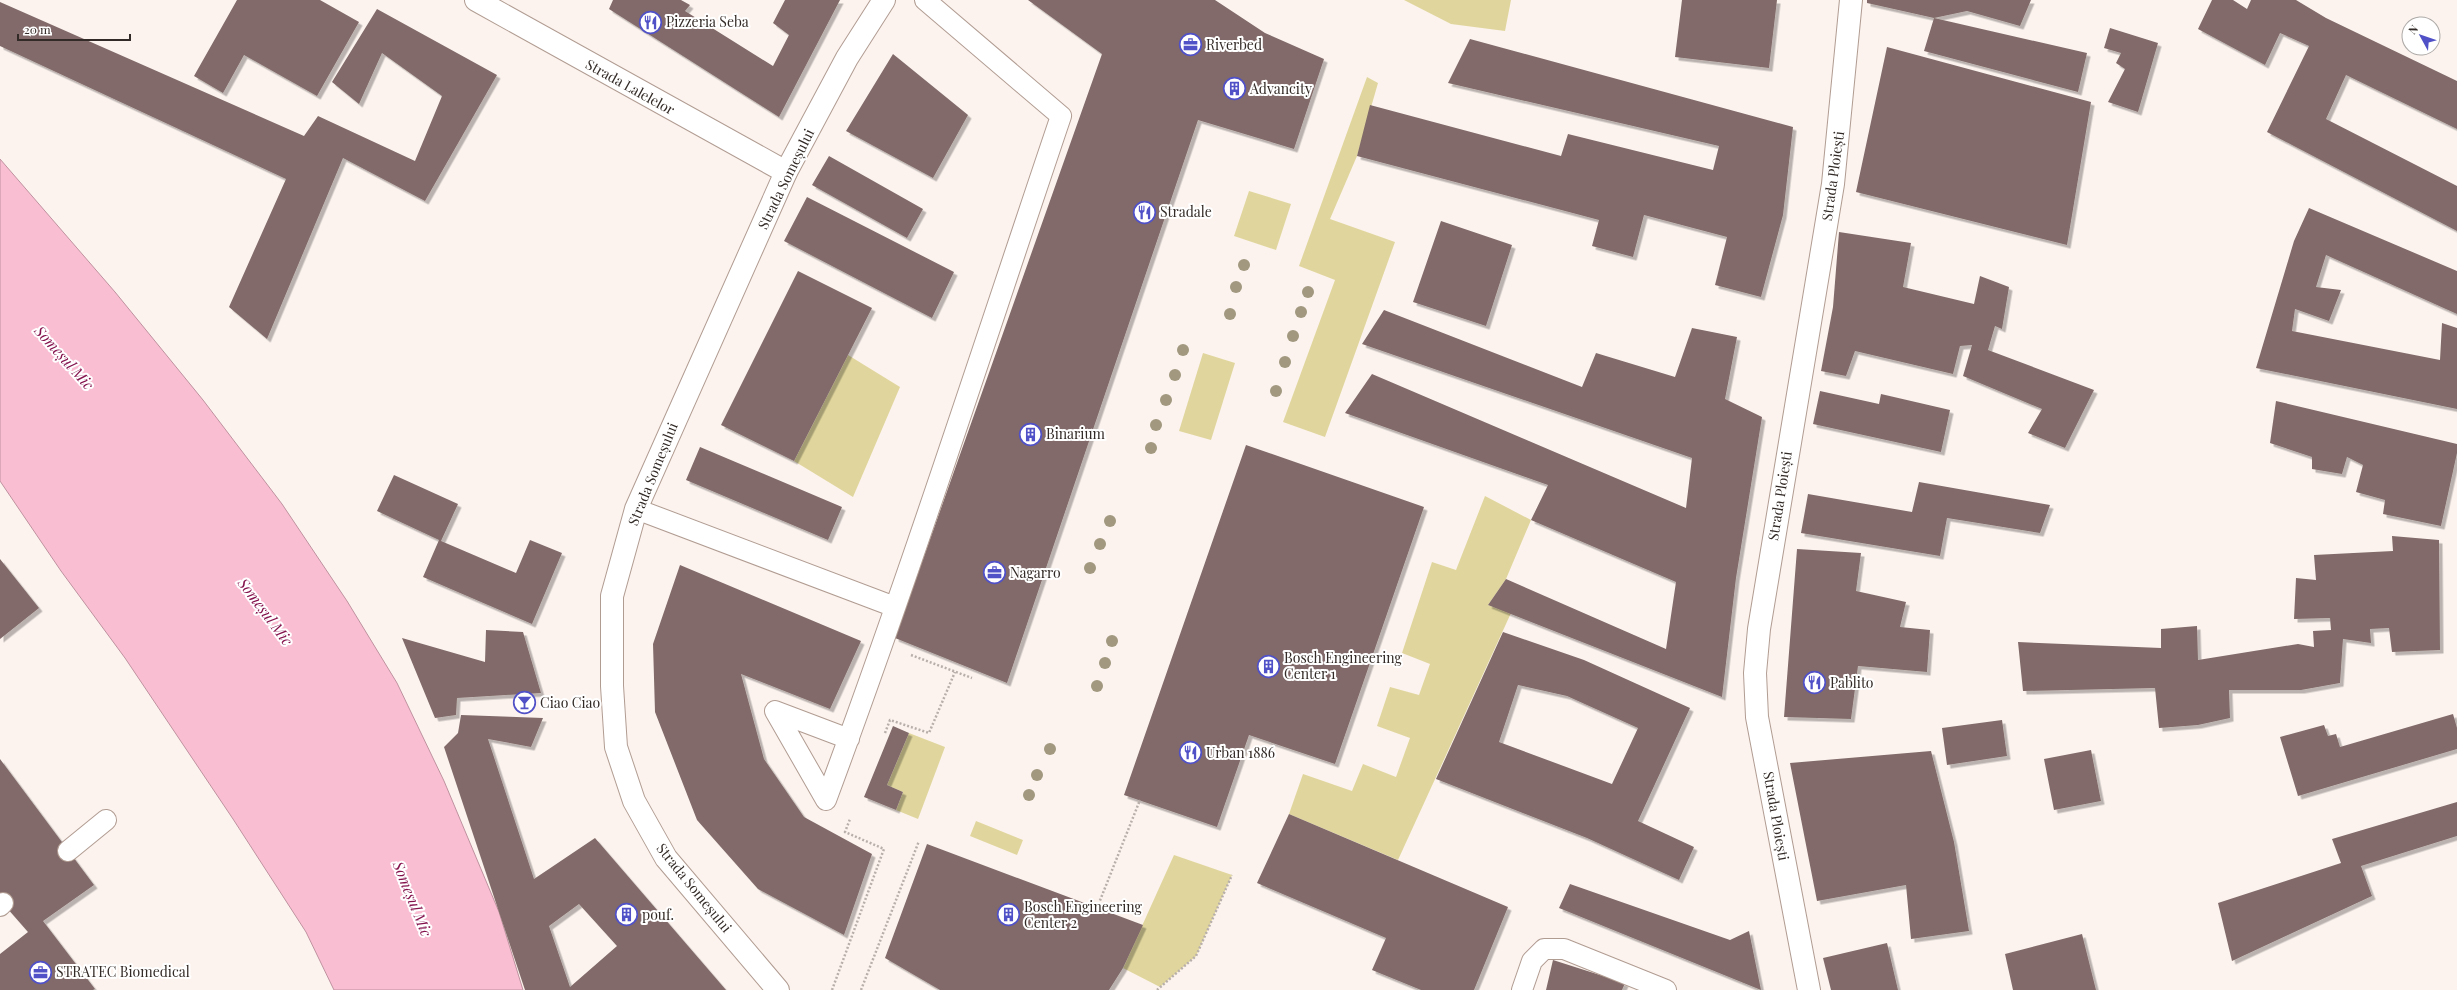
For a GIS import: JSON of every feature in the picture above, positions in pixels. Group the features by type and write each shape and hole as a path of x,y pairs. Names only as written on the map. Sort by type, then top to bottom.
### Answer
{"street":[{"name":"Strada Lalelelor","path":"476,0 786,172"},
{"name":"Strada Someșului","path":"778,990 666,858 634,801 616,747 612,686 612,596 636,509 786,172 847,58 884,0"},
{"name":"Strada Ploiești","path":"1809,990 1757,717 1755,673 1759,629 1833,184 1852,0"}],"lane":[{"path":"849,739 1061,116 925,0"},
{"path":"636,509 895,607"},
{"path":"68,851 106,820"},
{"path":"1522,990 1532,960 1544,949 1564,949 1666,990"}],"path":[{"path":"908,654 972,678"},
{"path":"882,741 890,720 929,734 955,672"},
{"path":"1097,908 1140,800"},
{"path":"832,990 884,849 845,832 854,811"},
{"path":"861,990 919,841"},
{"path":"1157,990 1196,956 1232,875"}],"shaded area":[{"path":"1404,0 1511,0 1505,31 1451,24"},
{"path":"1367,77 1378,83 1357,156 1330,219 1395,242 1325,437 1283,422 1335,280 1299,266"},
{"path":"1249,191 1291,204 1276,250 1234,236"},
{"path":"1203,353 1235,363 1211,440 1179,431"},
{"path":"848,355 900,387 853,497 794,461"},
{"path":"1485,496 1531,520 1506,579 1488,605 1511,613 1398,860 1289,814 1303,774 1352,791 1363,764 1396,777 1410,738 1377,726 1390,687 1419,695 1430,664 1402,653 1432,562 1456,570"},
{"path":"909,733 945,747 918,819 896,810 903,792 887,785"},
{"path":"976,821 1023,840 1017,855 970,836"},
{"path":"1174,855 1232,875 1196,956 1160,987 1123,968"}],"water":[{"name":"Someșul Mic","path":"0,159 115,292 203,400 282,504 347,601 397,683 444,781 499,912 523,990 334,990 306,932 233,819 125,658 61,571 0,481"}],"building":[{"path":"237,0 320,0 359,22 317,96 244,55 223,93 194,76"},
{"path":"613,0 681,0 690,5 685,11 773,66 789,35 773,23 785,0 840,0 779,117 609,9"},
{"name":"Binarium","path":"1028,0 1215,0 1265,33 1324,59 1294,149 1198,120 1007,683 895,638 1102,54"},
{"path":"1682,0 1777,0 1769,68 1675,57"},
{"path":"1867,0 2031,0 2020,26 1967,11 1934,18 1867,3"},
{"path":"2212,0 2233,0 2247,9 2251,0 2296,0 2326,18 2401,54 2401,56 2405,56 2457,81 2457,129 2346,75 2326,119 2457,186 2457,231 2267,132 2309,46 2280,33 2265,65 2198,29"},
{"path":"0,2 304,136 318,116 415,161 442,96 382,53 359,104 332,82 377,9 497,75 425,201 343,158 267,339 229,307 286,179 0,46"},
{"path":"1934,18 2087,53 2078,92 1924,51"},
{"path":"2110,28 2158,43 2138,112 2108,102 2125,69 2116,63 2121,53 2104,48"},
{"path":"1470,39 1793,127 1783,215 1761,297 1715,285 1727,237 1644,215 1633,257 1592,246 1599,220 1357,156 1370,105 1561,156 1568,134 1713,170 1719,146 1448,83"},
{"path":"1887,47 2091,102 2067,245 1856,192"},
{"path":"893,54 968,115 933,178 846,131"},
{"path":"829,156 923,209 907,238 812,185"},
{"path":"807,197 954,272 932,318 784,241"},
{"path":"2309,208 2457,271 2457,314 2326,255 2316,287 2341,290 2329,321 2295,309 2292,331 2440,360 2442,323 2457,328 2457,409 2256,368 2294,241"},
{"path":"1441,221 1512,245 1486,326 1413,302"},
{"path":"1839,232 1911,243 1903,287 1974,304 1980,276 2009,287 2002,329 1995,326 1988,350 2094,390 2065,448 2028,433 2042,409 1963,376 1972,345 1960,346 1953,374 1855,351 1846,376 1821,371 1833,307"},
{"path":"798,271 872,308 794,461 721,425"},
{"path":"1384,310 1582,387 1596,353 1675,377 1692,328 1737,337 1725,399 1762,417 1736,578 1722,697 1488,605 1506,579 1666,649 1676,582 1531,520 1548,485 1345,413 1372,374 1686,508 1692,458 1362,344"},
{"path":"1820,391 1879,404 1881,394 1950,410 1941,452 1813,424"},
{"path":"2276,401 2457,444 2457,453 2441,526 2383,514 2385,500 2356,492 2363,465 2347,457 2342,474 2312,469 2312,457 2270,443"},
{"name":"Bosch Engineering Center 1","path":"1246,445 1424,507 1335,764 1249,735 1217,827 1124,795"},
{"path":"700,447 842,507 828,540 686,480"},
{"path":"394,475 458,504 441,541 516,573 530,540 562,553 532,624 423,577 439,540 377,511"},
{"path":"1919,482 2050,505 2040,533 1947,518 1940,556 1801,533 1808,494 1912,512"},
{"path":"2392,536 2439,540 2440,650 2392,652 2389,628 2370,629 2371,643 2343,639 2340,683 2301,690 2229,690 2230,718 2198,725 2159,728 2155,688 2023,691 2018,642 2161,648 2161,629 2197,626 2198,660 2298,644 2314,647 2313,631 2331,630 2330,618 2294,619 2296,578 2316,580 2314,555 2393,551"},
{"path":"1797,549 1861,553 1856,591 1906,602 1900,627 1930,630 1927,672 1858,666 1851,719 1784,717"},
{"path":"0,559 39,608 0,639"},
{"path":"680,565 861,641 830,709 741,674 764,759 804,817 872,854 844,935 758,889 697,820 655,712 653,644"},
{"path":"486,630 523,632 541,693 457,698 456,715 435,718 402,638 485,662"},
{"path":"1503,632 1584,660 1690,708 1638,821 1694,847 1679,880 1587,838 1436,779","holes":["1518,685 1567,696 1638,728 1612,784 1499,742"]},
{"path":"2453,714 2457,728 2457,749 2298,796 2280,737 2324,725 2328,736 2336,734 2340,747"},
{"path":"461,715 543,718 531,747 488,739 534,879 595,838 726,990 525,990 444,747 458,733","holes":["579,904 617,946 570,987 549,926"]},
{"path":"2002,720 2007,756 1947,765 1942,728"},
{"path":"893,726 909,733 887,785 903,792 896,810 864,797"},
{"path":"2091,750 2101,801 2054,810 2044,759"},
{"path":"1931,751 1954,842 1969,931 1911,939 1906,885 1817,901 1790,763"},
{"path":"0,759 94,885 43,921 95,989 93,990 0,990 0,954 28,932 0,900"},
{"path":"2457,802 2457,836 2361,866 2372,896 2232,961 2218,903 2341,863 2332,839"},
{"path":"1289,814 1508,907 1474,990 1421,990 1372,970 1386,938 1257,883"},
{"name":"Bosch Engineering Center 2","path":"927,844 1143,925 1123,968 1109,990 940,990 885,958"},
{"path":"1570,884 1730,940 1749,931 1761,990 1559,908"},
{"path":"2082,934 2096,990 2013,990 2005,954"},
{"path":"1887,943 1898,990 1831,990 1823,958"},
{"path":"1553,960 1625,983 1622,990 1546,990"}],"place":[{"name":"Pizzeria Seba","path":"650,22"},
{"name":"Riverbed","path":"1190,45"},
{"name":"Advancity","path":"1234,89"},
{"name":"Stradale","path":"1144,212"},
{"name":"Binarium","path":"1030,434"},
{"name":"Nagarro","path":"995,573"},
{"name":"Bosch Engineering Center 1","path":"1269,666"},
{"name":"Pablito","path":"1814,683"},
{"name":"Ciao Ciao","path":"525,703"},
{"name":"Urban 1886","path":"1190,753"},
{"name":"pouf.","path":"626,915"},
{"name":"Bosch Engineering Center 2","path":"1008,915"},
{"name":"STRATEC Biomedical","path":"41,972"}]}
